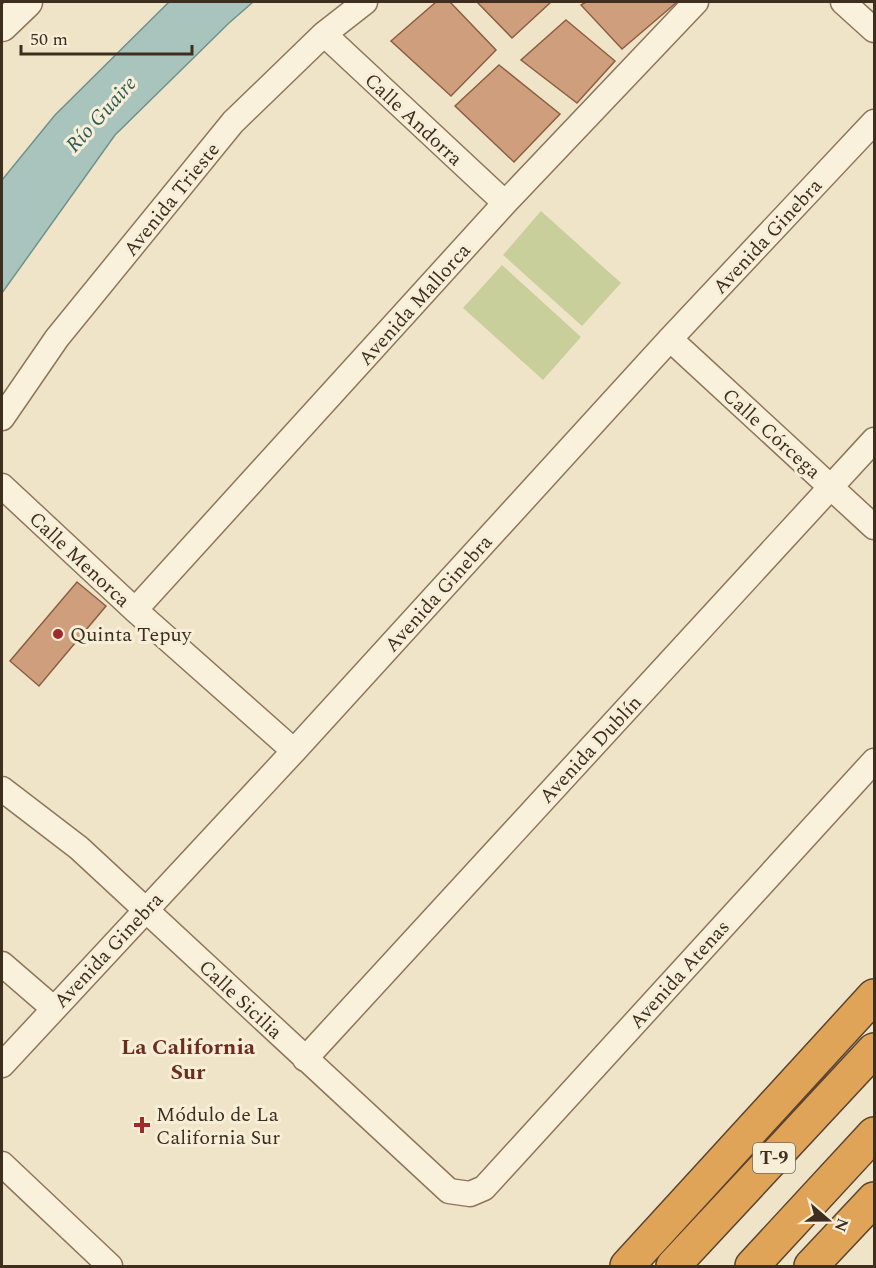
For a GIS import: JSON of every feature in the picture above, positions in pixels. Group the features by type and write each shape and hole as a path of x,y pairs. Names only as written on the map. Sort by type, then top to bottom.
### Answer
{"highway":[{"path":"627,1266 874,996"},
{"name":"T-9","path":"673,1266 874,1050"},
{"path":"752,1266 874,1134"},
{"path":"811,1266 874,1199"},
{"path":"837,1266 874,1224"}],"street":[{"path":"2,26 27,2"},
{"name":"Avenida Trieste","path":"2,418 57,338 233,122 324,34 365,2"},
{"name":"Avenida Mallorca","path":"135,610 505,203 696,2"},
{"path":"843,2 874,30"},
{"name":"Calle Andorra","path":"324,34 505,203"},
{"name":"Avenida Ginebra","path":"2,1065 294,751 670,339 874,122"},
{"name":"Calle Córcega","path":"670,339 874,526"},
{"name":"Avenida Dublín","path":"305,1059 874,440"},
{"name":"Calle Menorca","path":"2,486 135,610 294,751"},
{"name":"Avenida Atenas","path":"484,1188 874,760"},
{"name":"Calle Sicilia","path":"2,789 79,849 449,1191 470,1194 484,1188"},
{"path":"2,964 53,1008"},
{"path":"2,1164 110,1266"}],"green space":[{"path":"541,211 621,283 582,326 503,255"},
{"path":"502,265 581,337 543,380 463,308"}],"water":[{"name":"Río Guaire","path":"169,2 253,2 115,135 2,293 2,180 55,115"}],"building":[{"path":"436,2 450,2 496,50 451,96 391,41"},
{"path":"477,2 551,2 512,38"},
{"path":"586,2 677,2 622,49 581,5"},
{"path":"566,20 615,61 577,103 521,60"},
{"path":"499,65 560,114 514,162 455,106"},
{"name":"Quinta Tepuy","path":"77,582 106,606 39,686 10,661"}],"place":[{"name":"Quinta Tepuy","path":"58,634"},
{"name":"Módulo de La California Sur","path":"142,1125"}],"district":[{"name":"La California Sur","path":"188,1058"}]}
